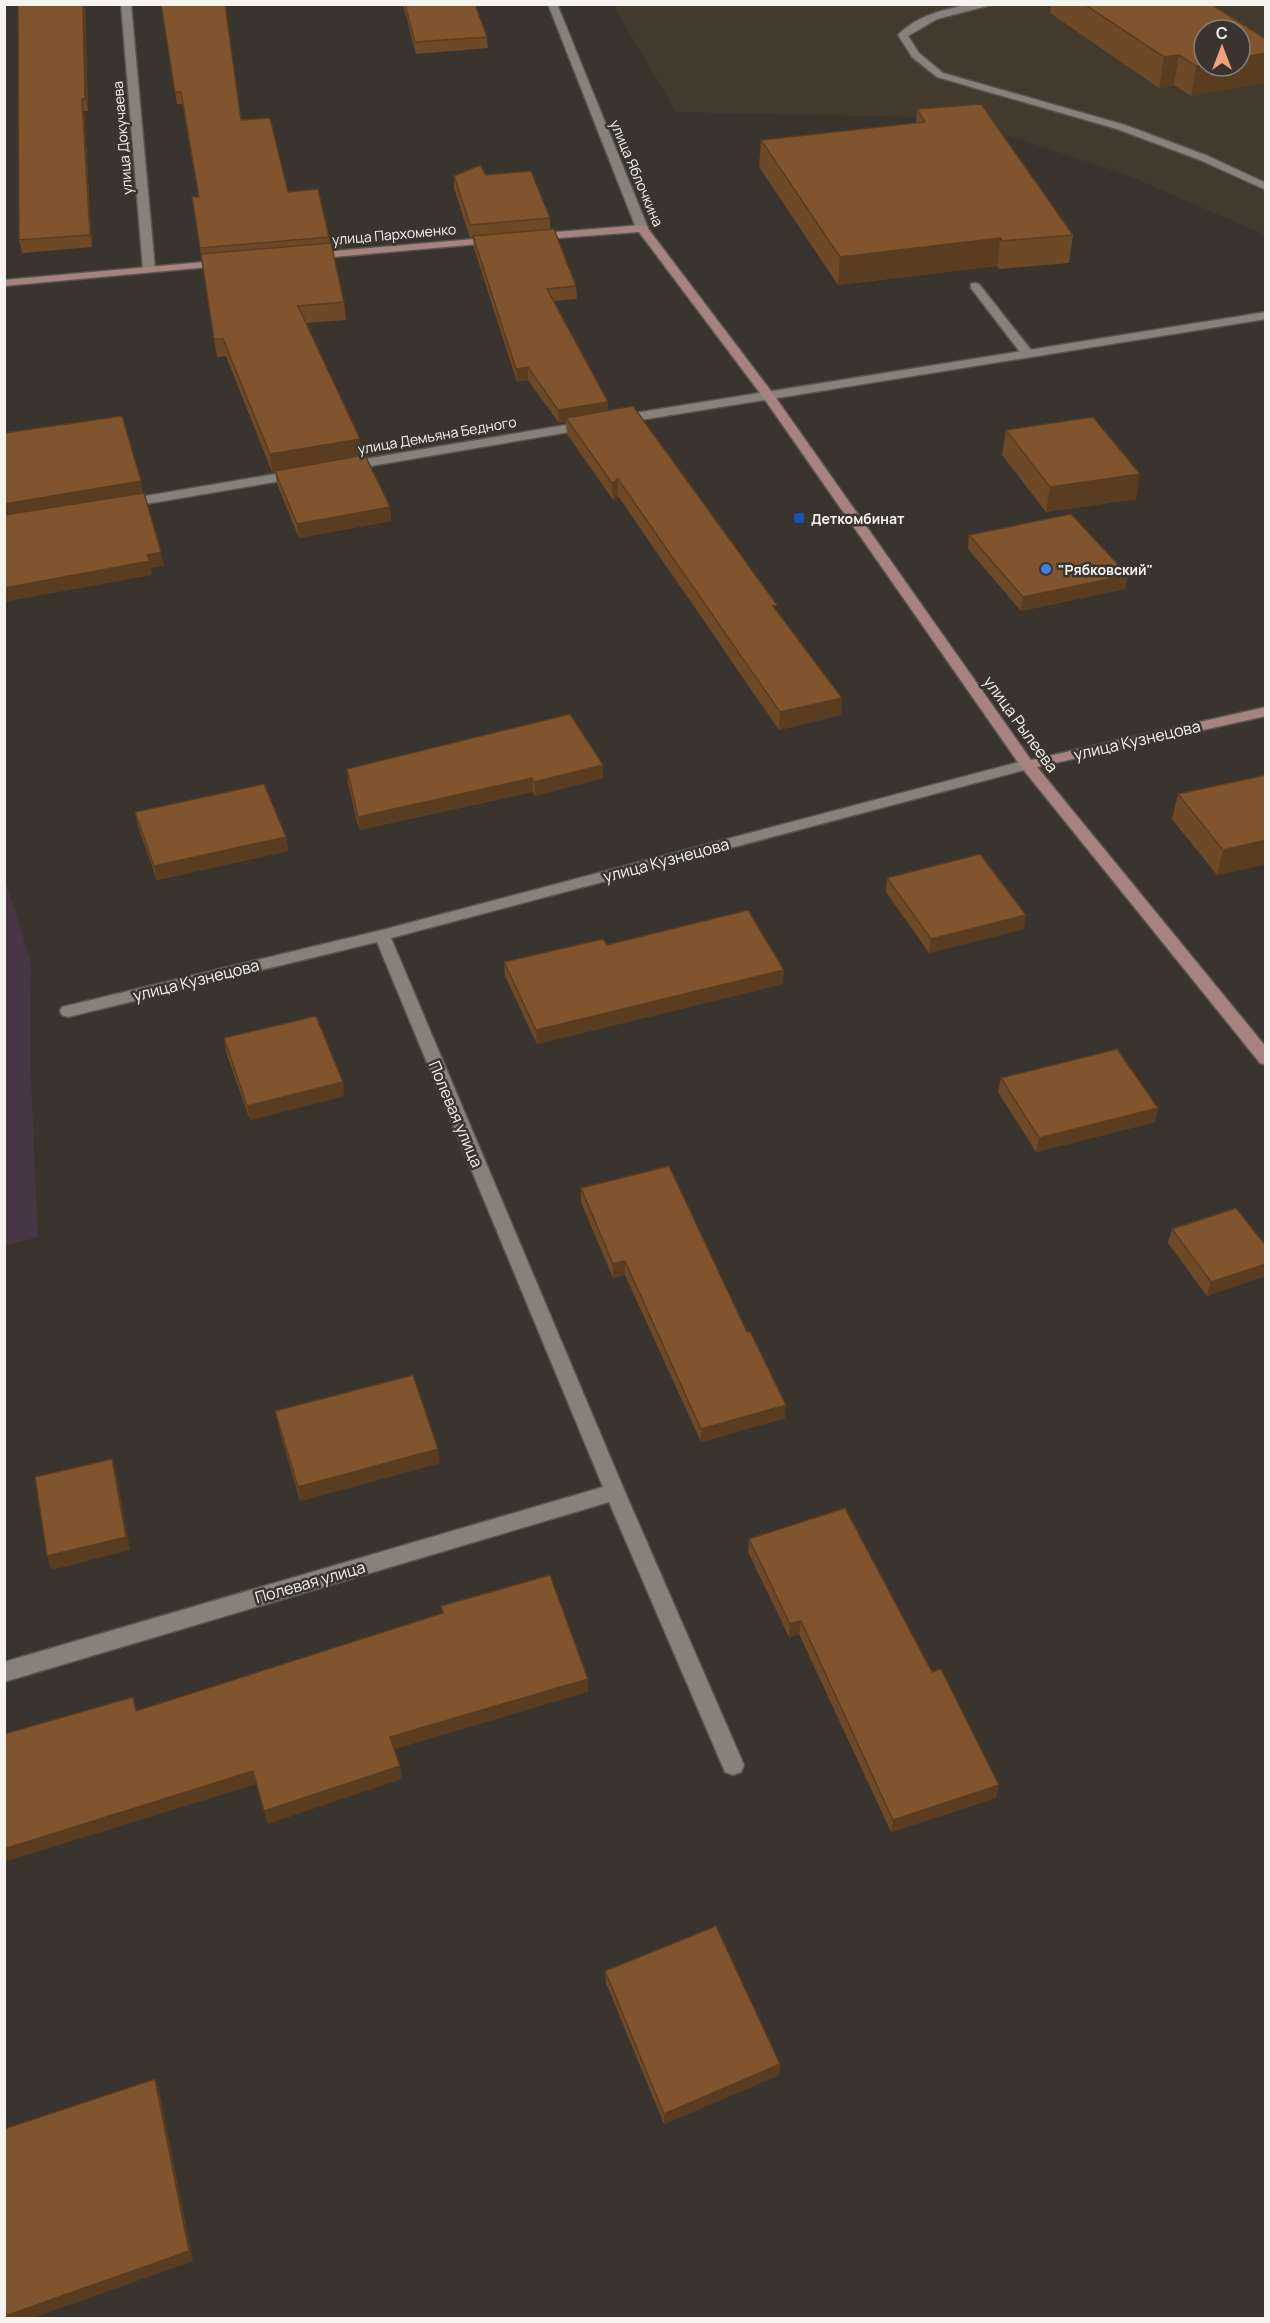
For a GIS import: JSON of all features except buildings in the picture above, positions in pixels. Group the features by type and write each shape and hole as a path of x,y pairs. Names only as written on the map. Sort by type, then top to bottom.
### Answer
{"street":[{"name":"улица Докучаева","path":"126,4 149,269"},
{"name":"улица Яблочкина","path":"552,4 642,228 767,394"},
{"path":"991,4 942,13 919,22 903,35 915,55 940,75 1121,127 1204,158 1266,187"},
{"name":"улица Пархоменко","path":"301,256 642,228"},
{"path":"4,283 243,261"},
{"path":"975,286 1027,353"},
{"name":"улица Демьяна Бедного","path":"333,468 767,394 1266,315"},
{"name":"улица Рылеева","path":"767,394 1027,765 1266,1059"},
{"path":"110,506 310,472"},
{"name":"улица Кузнецова","path":"68,1011 382,935 1027,765 1266,711"},
{"name":"Полевая улица","path":"382,935 615,1492 734,1765"},
{"name":"Полевая улица","path":"4,1672 615,1492"}],"shaded area":[{"path":"613,5 1265,5 1265,235 1124,174 955,118 676,112"},
{"path":"5,879 31,963 30,1060 38,1237 5,1246"}],"place":[{"name":"Деткомбинат","path":"799,518"},
{"name":"\"Рябковский\"","path":"1046,569"}]}
